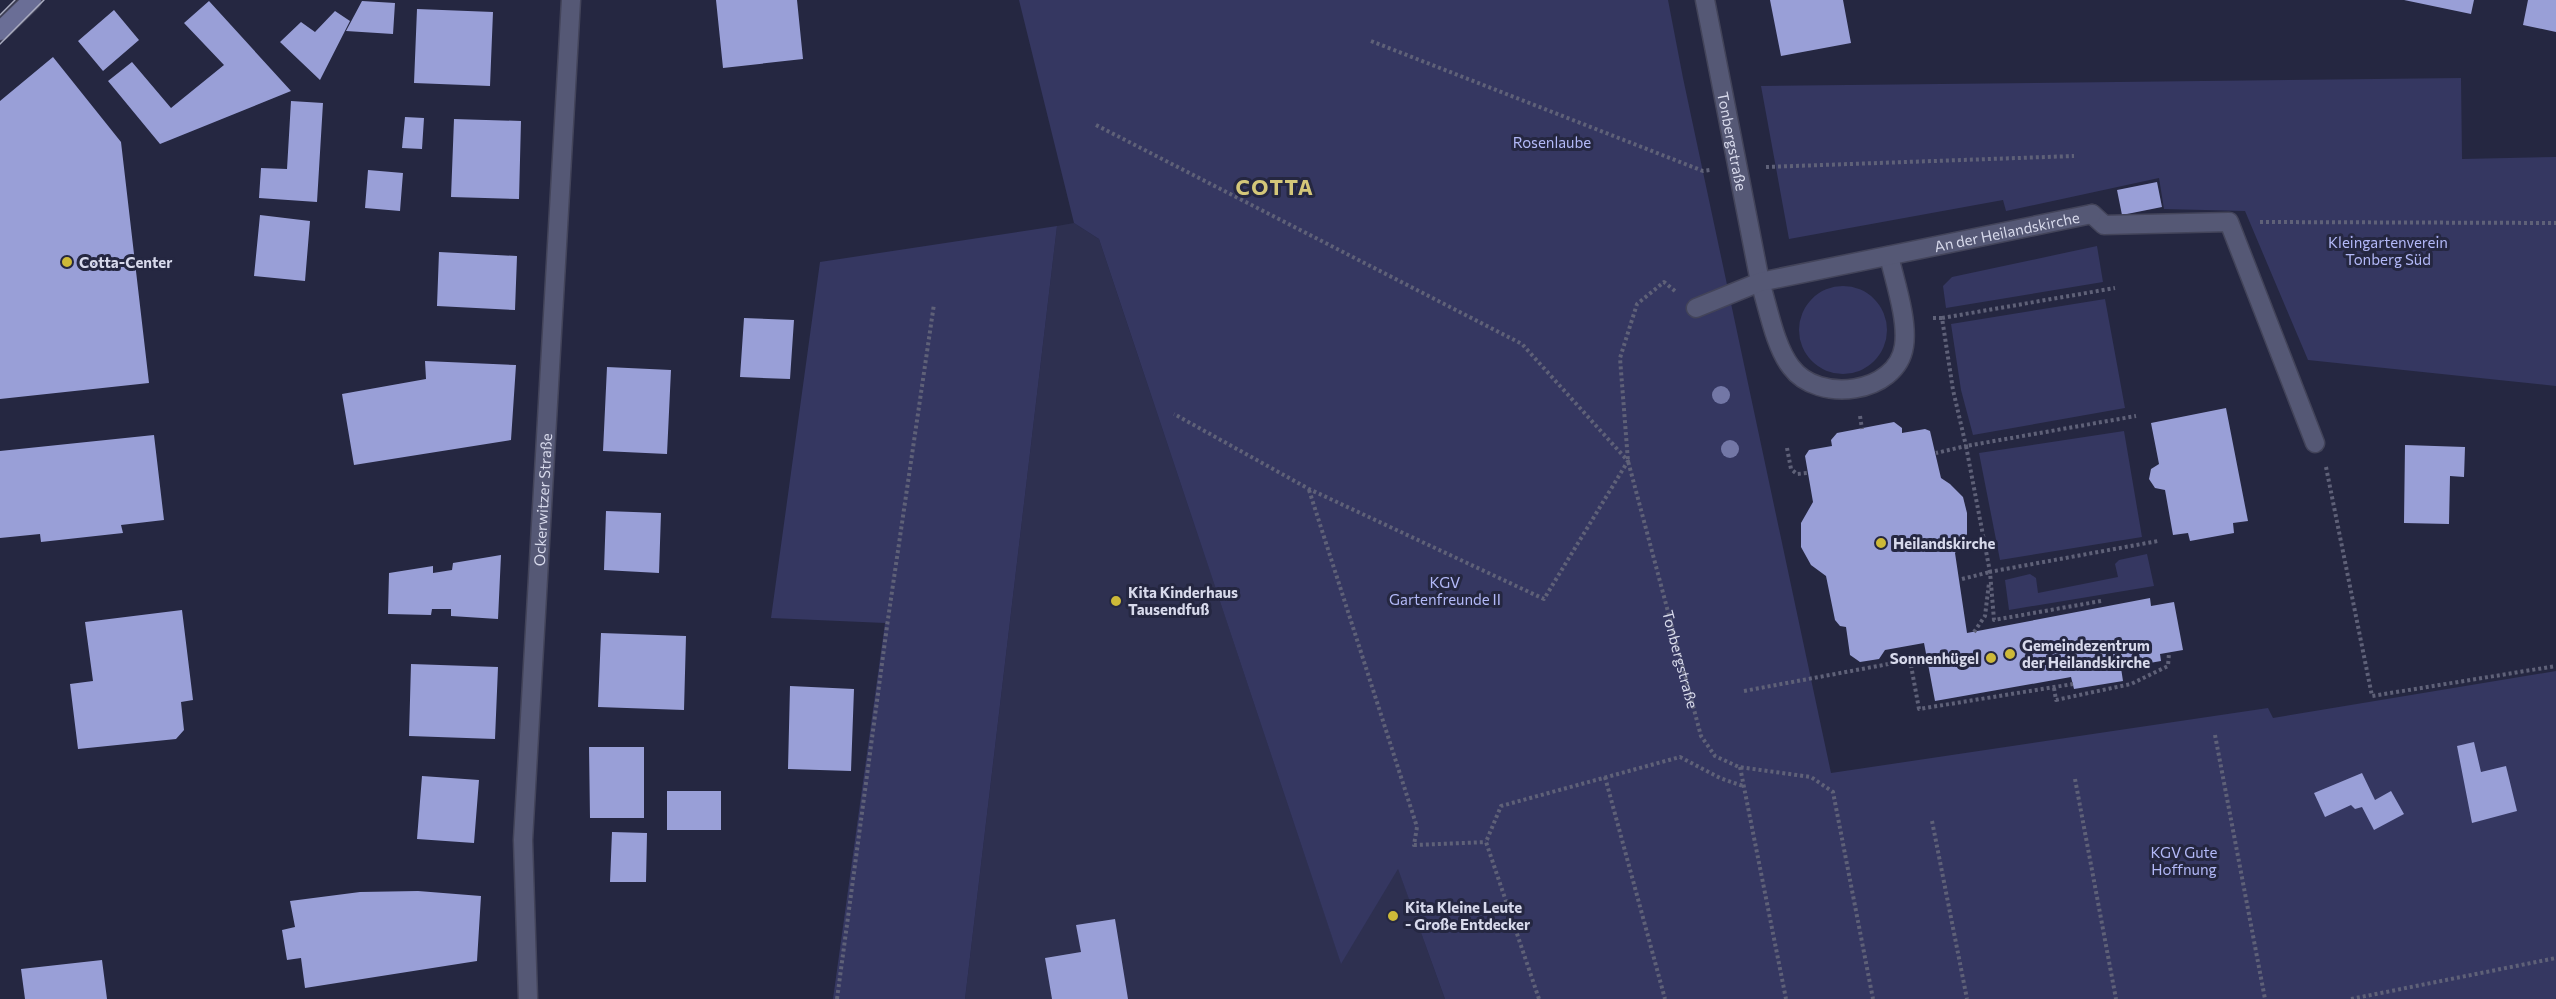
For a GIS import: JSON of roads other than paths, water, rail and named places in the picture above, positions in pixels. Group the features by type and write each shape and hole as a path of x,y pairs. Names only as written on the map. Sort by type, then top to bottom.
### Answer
{"main road":[{"path":"0,31 32,0"}],"street":[{"name":"Ockerwitzer Straße","path":"528,999 523,840 571,0"},
{"name":"Tonbergstraße","path":"1706,0 1760,282 1781,348 1790,367 1805,382 1831,391 1855,389 1881,379 1896,366 1904,347 1902,318 1889,256"},
{"name":"An der Heilandskirche","path":"1696,308 1760,282 2092,214 2104,225 2229,222 2315,443"}],"tram line":[{"path":"0,15 15,0"},
{"path":"0,44 44,0"}],"place":[{"name":"Cotta-Center","path":"67,262"},
{"name":"Heilandskirche","path":"1881,543"},
{"name":"Kita Kinderhaus Tausendfuß","path":"1116,601"},
{"name":"Gemeindezentrum der Heilandskirche","path":"2010,654"},
{"name":"Sonnenhügel","path":"1991,658"},
{"name":"Kita Kleine Leute - Große Entdecker","path":"1393,916"}],"district":[{"name":"COTTA","path":"1275,186"}],"park label":[{"name":"Rosenlaube","path":"1552,142"},
{"name":"Kleingartenverein Tonberg Süd","path":"2388,250"},
{"name":"KGV Gartenfreunde II","path":"1445,590"},
{"name":"KGV Gute Hoffnung","path":"2184,860"}]}
